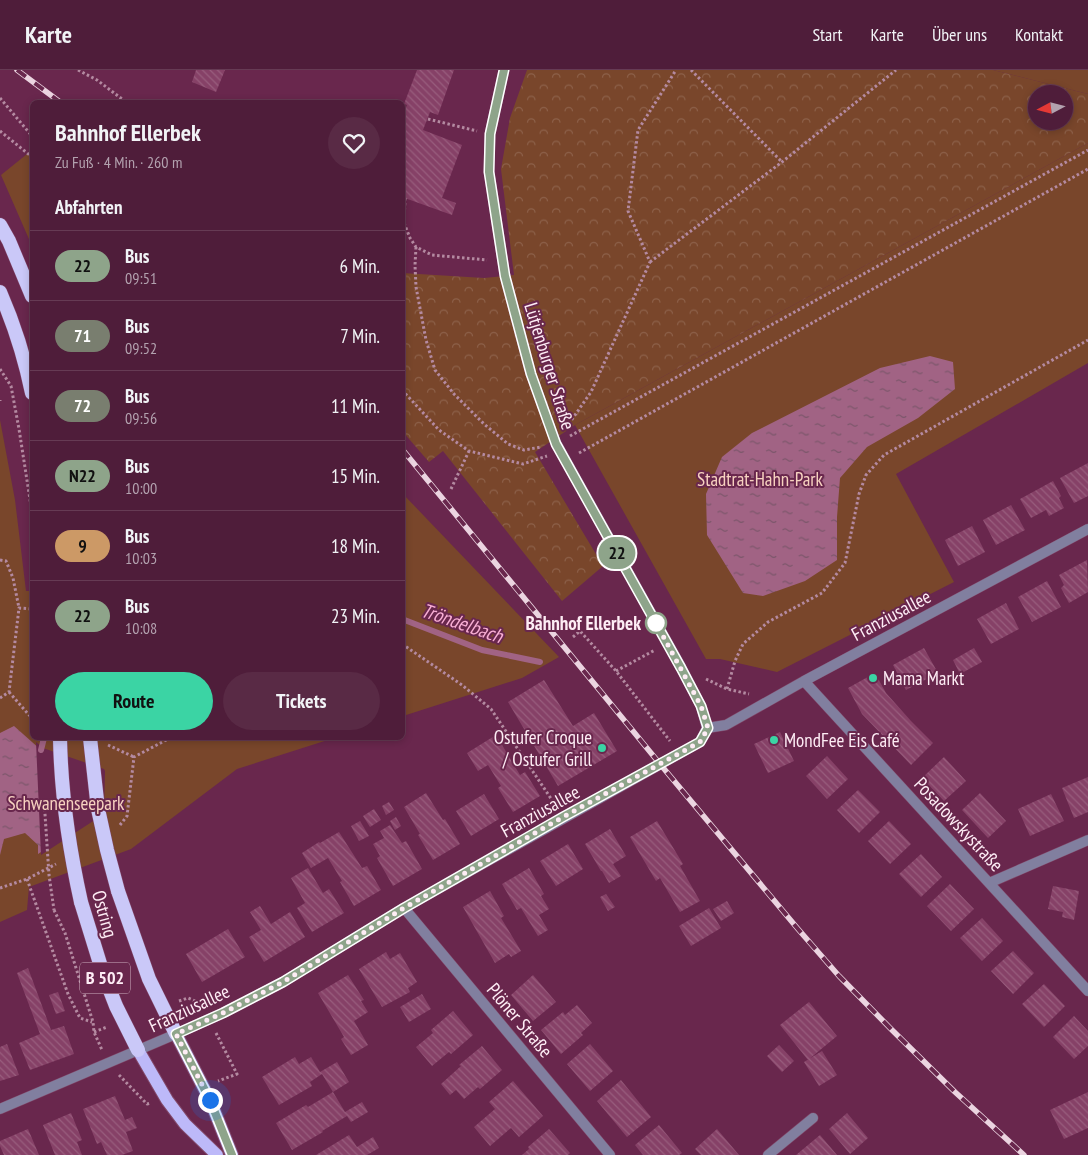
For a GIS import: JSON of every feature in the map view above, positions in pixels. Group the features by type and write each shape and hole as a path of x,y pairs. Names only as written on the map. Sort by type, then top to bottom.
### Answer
{"highway":[{"path":"0,225 9,241 30,291"},
{"path":"0,292 6,304 30,386"},
{"name":"Ostring","path":"60,740 68,840 81,902 99,962 116,1006 138,1050"},
{"name":"Ostring","path":"90,740 98,809 118,891 149,979 176,1034"}],"main road":[{"name":"Ostring","path":"176,1034 210,1100 232,1155"},
{"name":"Ostring","path":"138,1050 167,1100 185,1124 217,1155"}],"street":[{"name":"Lütjenburger Straße","path":"504,70 490,134 489,172 505,276 531,374 556,442 681,668 701,706 708,728"},
{"name":"Franziusallee","path":"0,1109 223,1013 283,982 404,908 563,817 700,742 708,728 726,725 804,681 1088,529"},
{"name":"Posadowskystraße","path":"804,681 1088,991"},
{"path":"989,882 1088,840"},
{"name":"Plöner Straße","path":"404,908 610,1155"},
{"path":"768,1155 813,1118"}],"path":[{"path":"78,70 97,80 123,100"},
{"path":"650,262 628,210 638,130 676,70"},
{"path":"691,70 782,162"},
{"path":"405,393 439,430 469,451 523,464 546,457 590,392 650,262 782,162 896,70"},
{"path":"0,98 30,134"},
{"path":"428,119 490,134"},
{"path":"0,131 30,155"},
{"path":"416,247 416,287 426,340 435,370 454,394 484,424 508,444 524,450 556,442 1088,150"},
{"path":"566,460 1088,170"},
{"path":"405,226 416,247 432,255 482,260"},
{"path":"727,689 735,661 743,644 768,622 822,594 846,563 859,494 866,474 884,455 1088,340"},
{"path":"0,369 11,386 30,500"},
{"path":"451,489 469,451"},
{"path":"0,560 6,561 13,578 19,608 9,692 30,716"},
{"path":"19,608 30,609"},
{"path":"572,637 580,631 616,671 679,754"},
{"path":"616,671 668,644"},
{"path":"405,646 462,685 491,709 563,817"},
{"path":"681,668 727,689 772,700"},
{"path":"0,698 9,692"},
{"path":"44,796 48,865 54,910"},
{"path":"26,879 68,994 80,1018 93,1022"}],"green space":[{"path":"527,70 993,70 1052,85 1028,85 1028,130 1073,130 1073,90 1088,94 1088,143 575,425 535,452 603,566 562,601 443,451 429,462 405,434 405,273 484,278 514,275 501,169 510,118"},
{"path":"993,70 1088,70 1088,94 1073,90 1073,85 1052,85"},
{"name":"Stadtrat-Hahn-Park","path":"1088,143 1088,363 896,474 954,582 777,672 720,659 706,659 575,425"},
{"path":"30,152 30,241 1,175"},
{"name":"Schwanenseepark","path":"0,420 15,500 26,591 30,591 30,740 328,740 237,769 131,849 29,887 27,910 0,922"},
{"path":"405,496 559,657 522,678 405,715"}],"water":[{"path":"930,356 953,362 955,389 918,418 867,447 840,478 837,517 837,560 805,581 763,596 743,593 707,535 706,494 722,457 752,433 880,368"},
{"path":"14,726 41,750 102,812 38,854 38,845 25,833 4,839 0,855 0,733"}],"pier":[{"path":"36,742 43,748 104,769 105,771 104,814 41,855"}],"building":[{"path":"196,70 225,70 216,92 192,82"},
{"path":"417,70 454,70 438,115 430,112 423,130 462,145 442,198 456,203 452,215 405,198 405,110 407,105 405,101"},
{"path":"1088,463 1088,496 1074,503 1060,478"},
{"path":"1053,481 1061,496 1059,498 1064,508 1049,516 1046,510 1031,518 1020,499"},
{"path":"1011,505 1025,530 996,545 983,520"},
{"path":"972,526 985,552 958,566 945,540"},
{"path":"1087,560 1088,592 1069,603 1061,588 1064,585 1059,575"},
{"path":"1047,581 1061,607 1032,622 1018,597"},
{"path":"1006,603 1019,629 991,644 977,619"},
{"path":"924,648 938,673 906,690 893,665"},
{"path":"974,648 982,662 960,674 953,660"},
{"path":"875,673 886,693 933,743 911,765 862,714 848,688"},
{"path":"544,680 573,726 594,713 617,751 558,786 508,702"},
{"path":"780,732 794,761 768,773 754,744"},
{"path":"496,735 520,775 525,772 540,796 513,812 498,788 501,786 488,765 478,771 467,753"},
{"path":"827,756 848,779 827,799 806,776"},
{"path":"944,757 966,781 944,801 922,778"},
{"path":"1088,777 1088,812 1074,818 1062,788"},
{"path":"858,790 880,812 859,833 837,810"},
{"path":"426,793 460,844 433,860 404,807"},
{"path":"980,793 1006,821 988,838 962,810"},
{"path":"484,794 499,819 471,836 456,811"},
{"path":"1051,794 1064,821 1030,836 1018,809"},
{"path":"389,802 394,810 386,815 382,806"},
{"path":"374,809 381,820 370,827 363,816"},
{"path":"396,817 401,826 395,830 390,821"},
{"path":"360,821 369,836 359,841 351,826"},
{"path":"657,821 683,864 680,866 700,901 680,912 660,878 656,881 630,837"},
{"path":"889,821 911,844 890,864 868,841"},
{"path":"390,825 402,843 406,841 422,869 393,886 377,858 380,856 373,844 384,838 380,831"},
{"path":"610,829 626,856 613,864 621,876 609,883 585,844"},
{"path":"339,832 362,868 367,866 381,890 354,906 328,858 311,868 302,853"},
{"path":"568,844 583,869 556,886 540,861"},
{"path":"921,854 942,877 921,897 899,874"},
{"path":"308,868 323,893 329,889 344,913 312,932 297,908 305,903 291,878"},
{"path":"529,868 544,894 541,896 549,909 539,915 548,930 538,936 521,908 517,910 502,884"},
{"path":"950,884 974,909 951,931 927,906"},
{"path":"1053,886 1079,891 1074,920 1062,917 1063,912 1048,909"},
{"path":"490,891 504,916 501,918 521,951 511,957 509,954 495,963 463,907"},
{"path":"606,894 615,907 608,911 600,897"},
{"path":"727,901 734,913 721,921 713,909"},
{"path":"260,906 271,924 290,912 305,937 264,962 249,937 261,930 250,912"},
{"path":"709,908 721,928 691,946 679,926"},
{"path":"982,918 1003,941 982,961 960,938"},
{"path":"228,929 245,957 202,982 186,954"},
{"path":"1013,951 1034,973 1013,994 991,971"},
{"path":"386,952 390,959 400,953 417,982 408,988 410,992 382,1007 359,969"},
{"path":"28,968 51,1030 64,1026 74,1054 30,1070 19,1043 40,1034 17,973"},
{"path":"348,975 364,1000 361,1001 368,1012 354,1021 368,1045 351,1055 341,1039 344,1037 318,993"},
{"path":"533,975 556,1002 533,1021 511,995"},
{"path":"1044,984 1065,1006 1044,1027 1022,1004"},
{"path":"58,992 65,1011 56,1014 49,995"},
{"path":"422,994 431,1009 409,1022 400,1007"},
{"path":"809,1002 837,1036 808,1060 780,1025"},
{"path":"577,1005 592,1023 581,1033 583,1035 561,1054 541,1030 563,1012 565,1015"},
{"path":"453,1011 473,1035 451,1054 449,1052 432,1066 416,1047 433,1033 431,1030"},
{"path":"1074,1016 1088,1031 1088,1046 1074,1059 1053,1037"},
{"path":"7,1044 19,1075 0,1081 0,1047"},
{"path":"590,1044 613,1071 590,1091 567,1064"},
{"path":"779,1045 794,1061 782,1072 767,1056"},
{"path":"482,1046 502,1070 480,1089 478,1087 464,1099 456,1090 450,1095 441,1084 461,1066 459,1065"},
{"path":"822,1051 837,1075 819,1086 804,1062"},
{"path":"295,1057 299,1064 311,1057 320,1072 337,1062 349,1082 333,1092 322,1074 310,1082 312,1086 279,1105 262,1077"},
{"path":"621,1080 651,1117 627,1137 597,1101"},
{"path":"513,1081 543,1116 519,1137 511,1128 490,1146 474,1127 495,1109 489,1102"},
{"path":"333,1092 345,1112 362,1102 368,1112 351,1122 347,1116 292,1150 276,1123"},
{"path":"1088,1092 1088,1128 1064,1139 1050,1110"},
{"path":"115,1096 125,1120 132,1117 137,1128 126,1132 133,1151 122,1155 107,1155 101,1142 97,1144 83,1109"},
{"path":"71,1113 82,1140 77,1142 82,1155 55,1155 43,1125"},
{"path":"847,1113 868,1138 850,1154 829,1129"},
{"path":"659,1125 682,1153 679,1155 643,1155 635,1145"},
{"path":"28,1129 39,1155 4,1155 0,1141"},
{"path":"549,1129 570,1153 568,1155 522,1155 529,1149 528,1147"},
{"path":"717,1129 739,1155 701,1155 695,1149"},
{"path":"349,1135 357,1147 373,1137 379,1148 367,1155 316,1155"},
{"path":"820,1135 837,1155 796,1155"}],"waterway":[{"name":"Tröndelbach","path":"405,620 482,650 540,662"},
{"name":"Tröndelbach","path":"41,750 44,740"}],"railway":[{"path":"17,70 57,100"},
{"path":"405,453 660,764 839,976 955,1092 1024,1155"}],"bus line":[{"name":"22","path":"232,1155 210,1100 176,1034 223,1013 283,982 404,908 563,817 700,742 708,728 701,706 681,668 556,444 531,374 505,276 489,172 490,134 504,70"}],"place":[{"name":"Bahnhof Ellerbek","path":"656,623"},
{"name":"Mama Markt","path":"873,678"},
{"name":"MondFee Eis Café","path":"774,740"},
{"name":"Ostufer Croque / Ostufer Grill","path":"602,748"}],"route":[{"path":"210,1100 176,1034 223,1013 283,982 404,908 563,817 700,742 708,728 701,706 656,623"}]}
